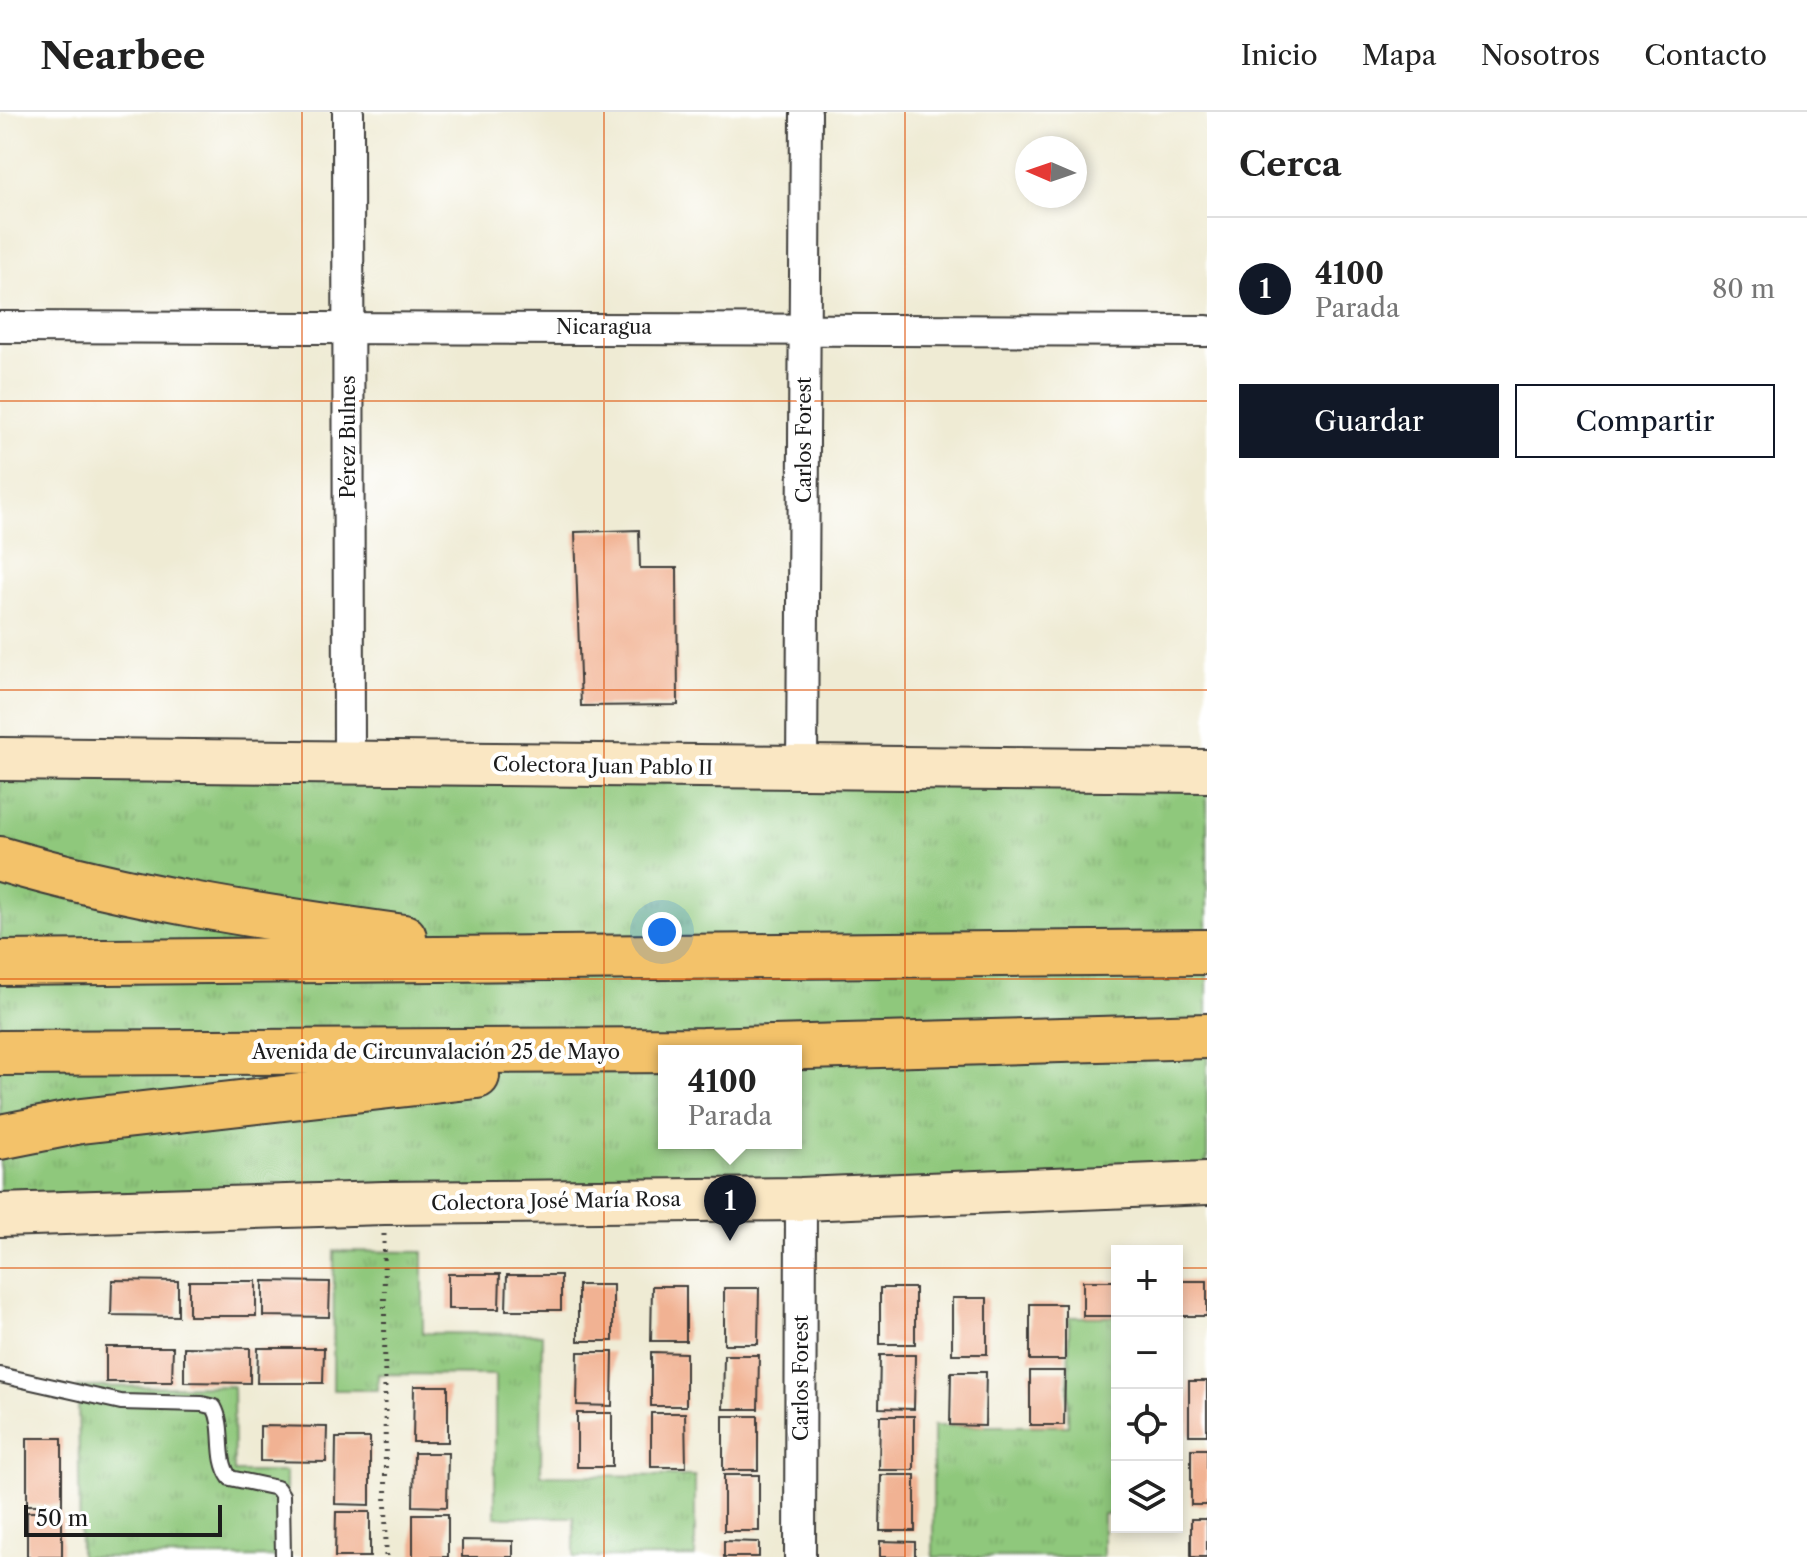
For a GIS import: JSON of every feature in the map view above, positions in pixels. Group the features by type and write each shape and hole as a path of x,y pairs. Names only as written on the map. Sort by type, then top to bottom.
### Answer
{"highway":[{"path":"0,859 79,882 237,913 569,958"},
{"path":"0,963 1207,952"},
{"name":"Avenida de Circunvalación 25 de Mayo","path":"802,1047 1207,1036"},
{"name":"Avenida de Circunvalación 25 de Mayo","path":"0,1053 658,1050"},
{"path":"0,1137 81,1121 658,1056"}],"main road":[{"name":"Colectora Juan Pablo II","path":"0,759 1207,771"},
{"name":"Colectora José María Rosa","path":"0,1215 384,1203 801,1199 1207,1183"}],"street":[{"name":"Pérez Bulnes","path":"348,112 349,763"},
{"name":"Carlos Forest","path":"802,768 806,112"},
{"name":"Nicaragua","path":"0,327 1207,331"},
{"name":"Carlos Forest","path":"800,1557 801,1199"}],"lane":[{"path":"0,1375 121,1402 214,1407 219,1416 224,1469 230,1478 277,1488 282,1495 283,1557"}],"path":[{"path":"384,1203 386,1557"}],"green space":[{"path":"0,759 1207,771 1207,1183 0,1215"},
{"path":"334,1251 423,1252 423,1333 542,1334 541,1475 695,1476 695,1557 574,1557 574,1517 495,1517 495,1375 378,1374 378,1390 333,1390"},
{"path":"1069,1317 1111,1317 1111,1514 1103,1514 1103,1557 933,1557 933,1426 1068,1426"},
{"path":"233,1386 234,1472 286,1472 286,1557 80,1557 78,1387"}],"building":[{"path":"639,530 640,568 677,568 678,705 581,706 575,532"},
{"path":"448,1274 500,1274 499,1309 448,1309"},
{"path":"507,1275 561,1275 561,1310 506,1310"},
{"path":"112,1280 178,1281 178,1316 111,1315"},
{"path":"189,1281 256,1281 256,1316 189,1316"},
{"path":"263,1281 330,1282 329,1317 263,1316"},
{"path":"1083,1281 1111,1281 1111,1316 1083,1316"},
{"path":"1183,1281 1207,1281 1207,1316 1183,1316"},
{"path":"578,1285 613,1285 613,1341 578,1341"},
{"path":"652,1286 686,1286 686,1341 651,1341"},
{"path":"724,1288 759,1288 758,1344 724,1344"},
{"path":"880,1288 915,1288 915,1344 880,1344"},
{"path":"952,1298 987,1298 987,1354 952,1354"},
{"path":"1030,1304 1065,1304 1065,1360 1030,1360"},
{"path":"106,1347 173,1347 172,1382 106,1382"},
{"path":"184,1347 250,1348 250,1383 184,1382"},
{"path":"258,1348 324,1348 323,1383 257,1383"},
{"path":"578,1352 613,1352 612,1406 577,1405"},
{"path":"651,1352 686,1353 686,1406 651,1406"},
{"path":"724,1355 759,1355 758,1409 723,1409"},
{"path":"880,1355 915,1355 914,1409 879,1408"},
{"path":"1030,1371 1065,1371 1064,1425 1030,1425"},
{"path":"951,1372 986,1372 985,1426 950,1425"},
{"path":"1189,1381 1207,1381 1207,1435 1189,1435"},
{"path":"414,1386 448,1386 448,1442 413,1442"},
{"path":"577,1413 612,1413 612,1467 577,1467"},
{"path":"651,1413 685,1413 686,1467 651,1467"},
{"path":"723,1416 758,1416 758,1470 723,1470"},
{"path":"880,1416 914,1416 914,1470 879,1470"},
{"path":"260,1426 327,1427 326,1462 260,1461"},
{"path":"27,1438 62,1438 62,1505 27,1505"},
{"path":"336,1438 370,1438 370,1505 335,1504"},
{"path":"1191,1449 1207,1449 1207,1505 1191,1505"},
{"path":"414,1453 448,1453 447,1507 413,1506"},
{"path":"724,1475 759,1475 759,1531 724,1531"},
{"path":"881,1475 915,1475 915,1531 880,1531"},
{"path":"27,1512 62,1512 62,1557 27,1557"},
{"path":"336,1512 370,1512 370,1557 335,1557"},
{"path":"413,1514 448,1514 448,1557 413,1557"},
{"path":"1191,1519 1207,1519 1207,1557 1191,1557"},
{"path":"462,1540 513,1541 513,1557 462,1557"},
{"path":"724,1541 759,1542 759,1557 724,1557"},
{"path":"880,1541 915,1542 915,1557 880,1557"}],"place":[{"name":"4100","path":"730,1241"}]}
